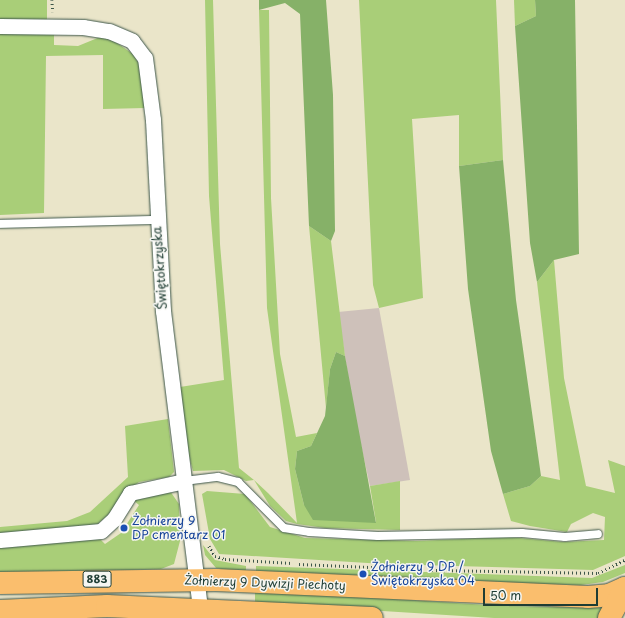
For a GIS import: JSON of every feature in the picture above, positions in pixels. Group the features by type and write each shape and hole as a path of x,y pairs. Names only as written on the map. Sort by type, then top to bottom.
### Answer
{"highway":[{"name":"Żołnierzy 9 Dywizji Piechoty","path":"0,583 195,580 588,597 609,595 625,588"},
{"name":"883","path":"609,618 625,588"},
{"path":"0,611 107,606 200,614 372,618"}],"street":[{"name":"Świętokrzyska","path":"0,26 84,27 121,34 132,40 145,58 163,311 200,614"},
{"path":"0,540 96,532 114,519 130,493 184,481"}],"lane":[{"path":"0,224 157,220"},
{"path":"184,481 218,477 238,482 284,528 309,532 378,536 522,533 566,537 598,534"}],"path":[{"path":"207,541 215,556 225,559 400,568"},
{"path":"429,570 598,573 625,560"}],"shaded area":[{"path":"379,308 410,480 370,486 354,413 338,312"}],"green space":[{"path":"0,0 47,0 47,34 54,33 54,45 78,46 100,37 114,41 133,54 143,71 145,108 103,109 103,55 46,56 44,213 0,215"},
{"path":"205,0 213,0 220,244 239,468 254,480 246,481 224,470 193,471 185,442 180,387 224,380 209,196"},
{"path":"259,0 326,0 333,95 335,231 331,241 309,226 300,14 285,3 259,10"},
{"path":"359,0 496,0 503,160 459,166 459,115 412,119 423,298 379,308 373,285"},
{"path":"514,0 535,0 536,16 515,26"},
{"path":"535,0 575,0 579,254 554,260 537,282 530,243 515,26 536,16"},
{"path":"259,10 269,10 271,198 280,354 296,437 317,433 311,446 297,451 295,469 304,505 357,521 376,522 370,486 400,481 400,530 325,528 297,524 286,521 270,506 254,480 297,523 267,308"},
{"path":"503,160 516,300 541,476 530,486 503,494 491,451 468,289 459,166"},
{"path":"309,226 331,241 345,356 336,352 330,369 326,408"},
{"path":"554,260 564,378 586,486 615,493 608,460 625,466 625,556 593,570 384,564 219,554 210,539 202,494 207,491 245,494 270,527 305,538 416,541 509,537 563,542 604,540 605,517 593,513 571,524 567,532 530,526 511,521 503,494 530,486 541,476 560,480 537,282"},
{"path":"336,352 345,356 376,523 313,520 304,505 295,469 297,451 311,446 325,416 330,369"},
{"path":"168,419 174,472 169,477 139,482 121,496 108,515 95,526 0,536 0,527 67,521 90,512 128,477 125,426"},
{"path":"170,491 179,504 180,541 174,564 161,569 0,574 0,546 100,539 105,544 121,533 139,505 133,500"},
{"path":"203,545 215,560 246,566 246,573 216,568 205,555"},
{"path":"625,565 625,573 603,582 581,585 412,582 256,574 256,566 592,578"},
{"path":"255,590 503,606 604,608 602,618 494,618 255,603"}],"place":[{"name":"Żołnierzy 9 DP cmentarz 01","path":"124,528"},
{"name":"Żołnierzy 9 DP / Świętokrzyska 04","path":"363,574"}]}
